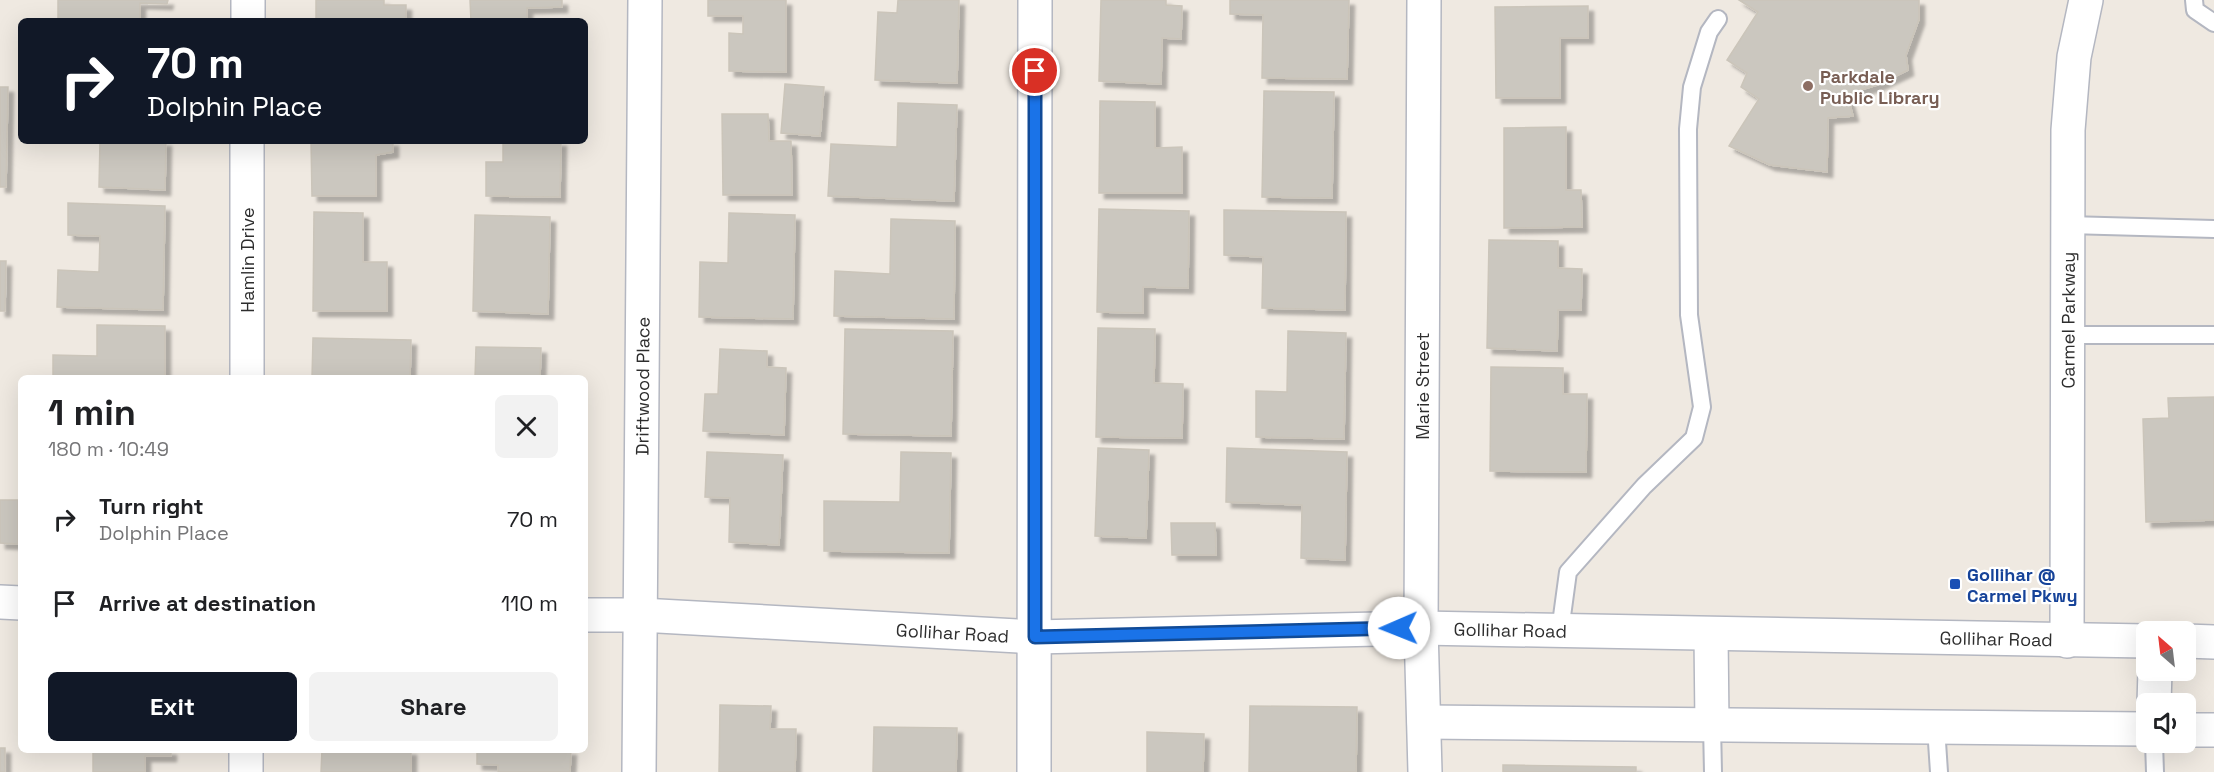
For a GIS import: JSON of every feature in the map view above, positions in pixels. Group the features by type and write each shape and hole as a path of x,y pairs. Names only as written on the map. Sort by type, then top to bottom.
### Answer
{"street":[{"path":"248,0 248,18"},
{"name":"Driftwood Place","path":"639,772 645,0"},
{"path":"1034,772 1035,0"},
{"name":"Marie Street","path":"1424,0 1421,628 1425,772"},
{"name":"Carmel Parkway","path":"2067,641 2070,99 2074,57 2086,0"},
{"name":"Hamlin Drive","path":"247,144 247,375"},
{"path":"0,603 18,603"},
{"name":"Gollihar Road","path":"588,615 641,615 1035,637 1421,628 2136,641"},
{"path":"1711,634 1712,725"},
{"path":"2196,641 2214,642"},
{"path":"1424,722 2136,729"},
{"path":"2196,730 2214,730"},
{"path":"246,753 246,772"}],"lane":[{"path":"2194,0 2195,10 2214,23"},
{"path":"1560,631 1568,572 1644,486 1694,438 1702,407 1689,315 1688,129 1692,87 1709,32 1718,19"},
{"path":"2068,225 2214,229"},
{"path":"2068,335 2214,336"},
{"path":"1712,725 1713,772"},
{"path":"1936,727 1939,772"},
{"path":"2154,753 2155,772"}],"building":[{"path":"58,0 168,0 167,4 140,3 140,18 58,18"},
{"path":"316,0 384,0 384,5 406,5 406,18 316,18"},
{"path":"470,0 562,0 562,7 527,8 527,18 471,18"},
{"path":"708,0 786,0 786,72 729,71 729,33 743,34 743,16 708,16"},
{"path":"898,0 959,0 957,83 875,80 878,12 897,13"},
{"path":"1101,0 1166,0 1166,5 1182,6 1181,39 1162,38 1161,84 1099,81"},
{"path":"1230,0 1349,0 1347,79 1262,78 1263,15 1230,14"},
{"name":"Parkdale Public Library","path":"1739,0 1919,0 1919,19 1906,55 1908,70 1877,85 1847,94 1853,116 1828,118 1827,172 1770,165 1729,146 1759,99 1741,87 1747,73 1727,60 1758,12"},
{"path":"1588,6 1588,38 1560,38 1560,98 1496,98 1495,7"},
{"path":"785,84 824,87 820,136 781,133"},
{"path":"0,87 8,87 6,187 0,187"},
{"path":"1264,91 1334,92 1332,198 1262,197"},
{"path":"1100,101 1155,102 1155,148 1182,147 1182,193 1099,193"},
{"path":"898,103 957,105 954,201 828,196 831,144 897,147"},
{"path":"722,114 768,114 769,141 791,141 792,195 723,195"},
{"path":"1566,127 1566,190 1581,190 1582,227 1504,228 1504,128"},
{"path":"100,144 166,144 165,190 99,187"},
{"path":"311,144 393,144 393,152 376,155 376,196 312,196"},
{"path":"503,144 561,144 560,197 486,196 486,162 503,162"},
{"path":"68,203 165,206 163,310 57,307 58,270 99,272 100,236 68,235"},
{"path":"1099,209 1189,211 1188,288 1143,287 1143,313 1097,312"},
{"path":"1224,210 1346,212 1345,310 1262,308 1263,257 1224,255"},
{"path":"314,212 363,213 363,262 387,262 387,311 313,311"},
{"path":"729,213 795,215 793,319 699,317 700,262 728,263"},
{"path":"475,215 550,217 548,314 473,311"},
{"path":"891,219 955,221 954,319 834,316 835,271 890,274"},
{"path":"1489,240 1558,241 1558,268 1582,269 1581,310 1558,310 1557,351 1487,348"},
{"path":"0,261 6,261 5,311 0,311"},
{"path":"97,325 165,326 165,375 53,375 53,355 97,356"},
{"path":"1098,328 1155,329 1154,383 1183,384 1182,438 1096,437"},
{"path":"845,329 953,331 951,436 843,434"},
{"path":"1288,331 1346,333 1344,439 1256,437 1256,391 1287,392"},
{"path":"313,338 411,340 410,375 312,375"},
{"path":"476,347 541,348 540,375 475,375"},
{"path":"720,349 767,351 767,367 786,368 784,435 703,431 705,394 718,394"},
{"path":"1491,367 1563,368 1563,394 1587,394 1586,472 1490,471"},
{"path":"2214,397 2214,520 2146,522 2143,419 2169,418 2168,398"},
{"path":"1098,448 1149,450 1146,538 1095,536"},
{"path":"1227,448 1347,452 1345,560 1301,558 1302,505 1226,502"},
{"path":"707,452 783,455 779,545 729,542 730,498 705,497"},
{"path":"901,452 951,453 949,553 824,551 824,501 900,502"},
{"path":"0,500 18,500 18,544 0,543"},
{"path":"1171,523 1215,523 1216,555 1172,555"},
{"path":"720,705 771,706 770,729 796,729 795,772 719,772"},
{"path":"1250,706 1357,707 1356,772 1249,772"},
{"path":"874,727 957,728 956,772 873,772"},
{"path":"1147,732 1204,734 1203,772 1147,772"},
{"path":"0,748 5,748 5,772 0,772"},
{"path":"93,753 171,753 171,756 145,756 145,772 93,772"},
{"path":"322,753 411,753 411,772 321,772"},
{"path":"477,753 571,753 570,772 498,772 498,765 477,764"},
{"path":"1503,765 1636,767 1636,772 1503,772"}],"place":[{"name":"Parkdale Public Library","path":"1808,86"},
{"name":"Gollihar @ Carmel Pkwy","path":"1955,584"}],"route":[{"path":"1035,71 1035,637 1399,628"}]}
